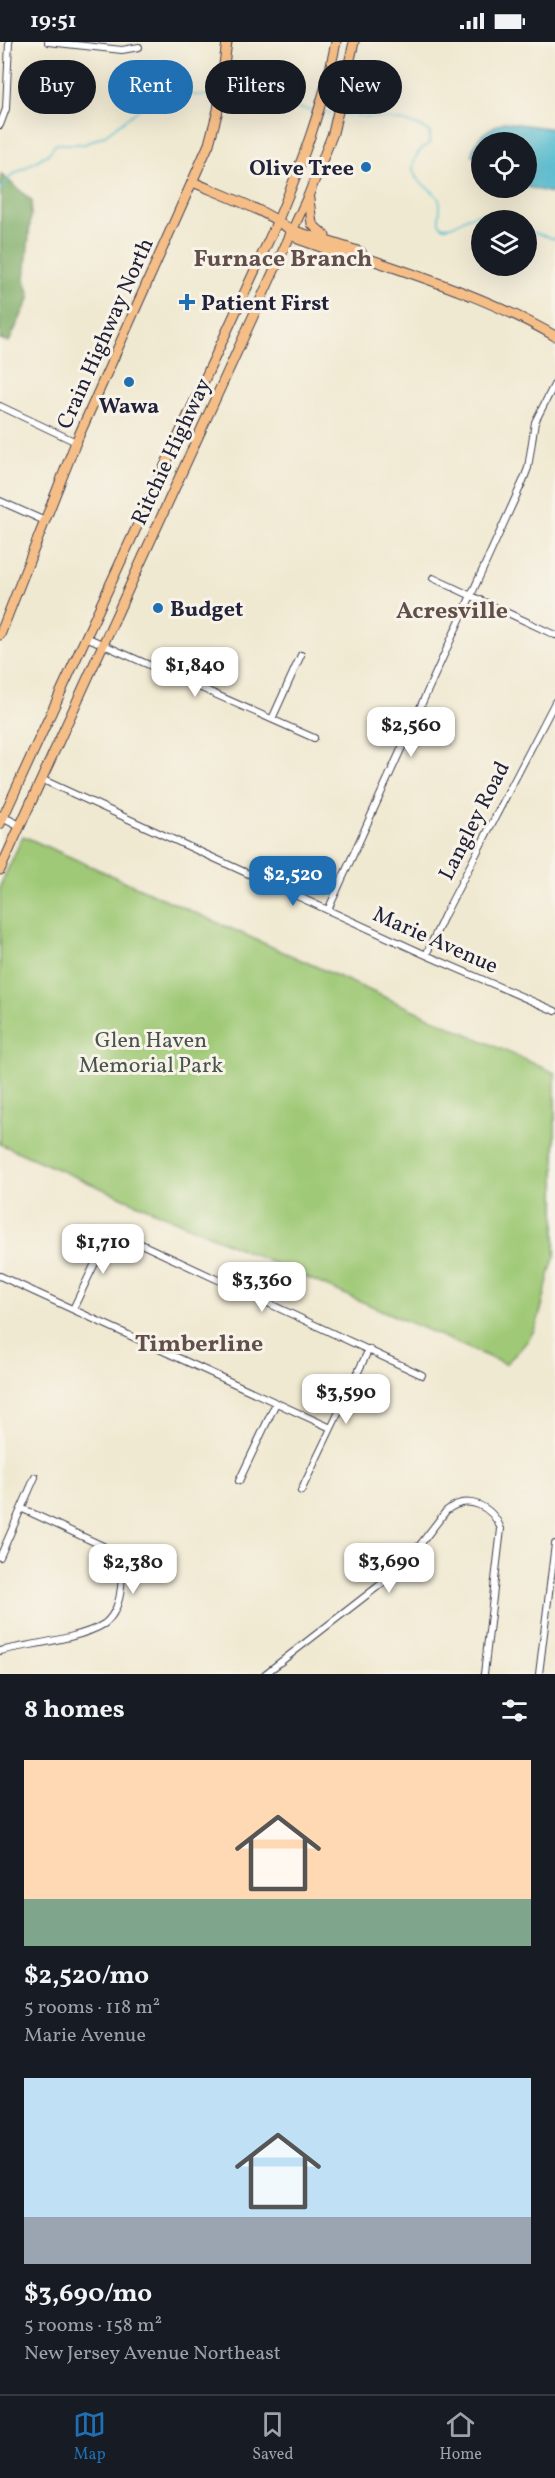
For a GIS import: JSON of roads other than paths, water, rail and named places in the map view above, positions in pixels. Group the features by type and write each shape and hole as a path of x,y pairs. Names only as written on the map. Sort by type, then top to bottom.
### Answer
{"main road":[{"name":"Crain Highway North","path":"0,635 76,442 209,144 218,110 227,42"},
{"name":"Ritchie Highway","path":"1,820 278,220 318,117 336,42"},
{"name":"Ritchie Highway","path":"0,870 309,194 338,114 354,42"},
{"path":"193,182 278,220 292,230 361,252 363,257 471,295 519,316 555,336"},
{"path":"309,194 310,219 315,229 348,248"},
{"path":"292,230 298,239 358,260 363,257"}],"street":[{"path":"0,125 6,109 9,42"},
{"path":"48,42 92,44 123,50 139,47"},
{"path":"328,910 523,482 528,468 535,422 555,383"},
{"path":"0,406 76,442"},
{"path":"0,501 45,521"},
{"path":"433,578 555,635"},
{"path":"86,637 314,738"},
{"path":"272,719 301,655"},
{"name":"Langley Road","path":"426,956 450,903 555,702"},
{"name":"Marie Avenue","path":"41,779 426,956 555,1011"},
{"path":"1,820 20,826"},
{"path":"73,1309 111,1230 422,1375"},
{"path":"0,1276 331,1428"},
{"path":"301,1491 369,1349"},
{"path":"238,1481 276,1403"},
{"path":"0,1557 35,1477"},
{"path":"265,1674 403,1567 434,1524 453,1505 469,1502 484,1506 494,1514 501,1529 484,1674"},
{"path":"0,1651 88,1631 106,1623 115,1611 120,1596 122,1582 113,1555 103,1546 22,1509"},
{"path":"539,1674 555,1544"}],"water":[{"path":"504,122 555,129 555,194 537,190 537,132 486,132"}],"waterway":[{"path":"0,190 11,176 48,154 56,144 85,144 105,135 146,104 155,101 193,95 205,96"},
{"path":"306,109 314,111"},
{"path":"340,114 401,121 423,128 430,133 429,144 421,150 413,164 415,175 439,200 439,223 443,227 453,226 471,216"},
{"path":"537,233 555,239"}],"place":[{"name":"Olive Tree","path":"366,167"},
{"name":"Patient First","path":"187,302"},
{"name":"Wawa","path":"129,382"},
{"name":"Budget","path":"158,608"}],"district":[{"name":"Furnace Branch","path":"283,258"},
{"name":"Acresville","path":"452,610"},
{"name":"Timberline","path":"199,1343"}],"park label":[{"name":"Glen Haven Memorial Park","path":"151,1052"}]}
